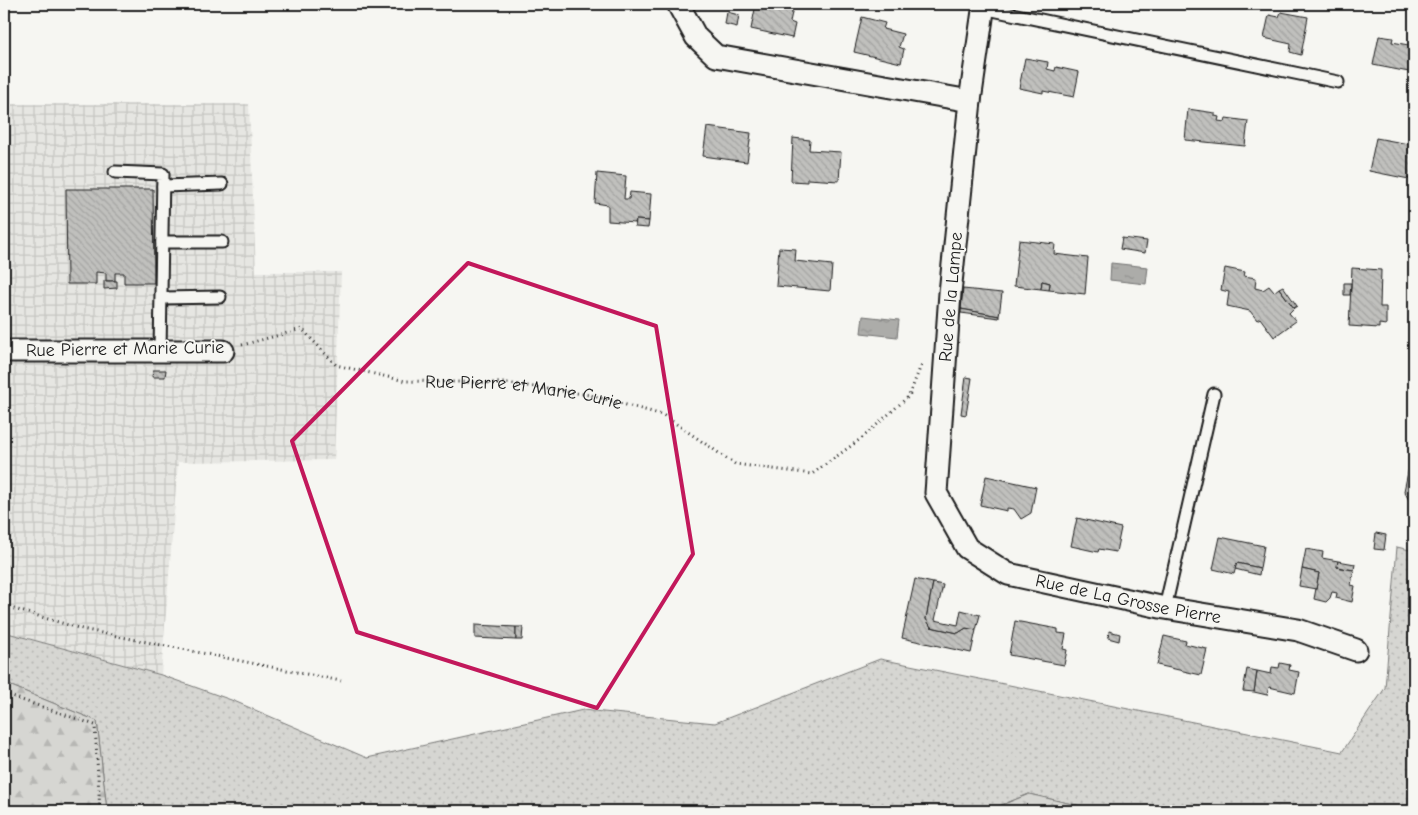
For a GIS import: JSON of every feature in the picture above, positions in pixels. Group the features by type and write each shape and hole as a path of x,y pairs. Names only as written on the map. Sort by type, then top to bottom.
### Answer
{"street":[{"path":"678,4 696,37 716,56 970,102"},
{"name":"Rue de la Lampe","path":"936,493 950,292 970,102 984,6"},
{"name":"Rue Pierre et Marie Curie","path":"4,351 223,351"},
{"name":"Rue de La Grosse Pierre","path":"936,493 967,548 1008,574 1165,608 1298,630 1356,650"}],"lane":[{"path":"984,6 1338,82"},
{"path":"115,172 163,174 160,351"},
{"path":"163,186 222,184"},
{"path":"162,242 222,242"},
{"path":"162,298 220,297"},
{"path":"1165,608 1214,394"}],"path":[{"name":"Rue Pierre et Marie Curie","path":"223,351 302,329 336,364 405,381 506,383 590,395 663,415 735,464 812,474 862,438 909,396 923,361"},
{"path":"4,606 82,629 341,681"},
{"path":"4,694 95,725 100,811"}],"highlighted area":[{"path":"468,263 656,326 693,554 597,708 357,632 292,441"}],"shaded area":[{"path":"4,104 249,104 256,272 341,272 334,460 178,462 161,675 4,632"}],"green space":[{"path":"1397,547 1414,551 1414,811 1102,811 1029,794 987,811 107,811 97,721 4,683 4,632 161,675 234,701 367,758 583,710 715,723 880,659 1342,752 1385,688"},
{"path":"4,683 97,721 107,811 4,811"},
{"path":"1029,794 1102,811 987,811"}],"water":[{"path":"1111,263 1148,267 1146,284 1110,280"},
{"path":"863,316 899,320 897,337 861,333"}],"building":[{"path":"756,4 774,4 793,8 790,22 795,24 792,38 751,29"},
{"path":"727,12 739,15 737,27 725,24"},
{"path":"1281,12 1308,17 1301,55 1290,52 1291,44 1264,38 1269,15 1279,17"},
{"path":"862,17 885,23 883,29 903,34 899,47 904,49 901,63 854,52"},
{"path":"1379,36 1393,38 1392,42 1414,46 1414,73 1373,65"},
{"path":"1025,58 1048,62 1047,69 1055,71 1056,67 1079,72 1074,97 1019,88"},
{"path":"1188,109 1215,113 1215,116 1219,117 1218,121 1225,122 1226,118 1248,121 1245,146 1185,140"},
{"path":"707,127 751,133 747,162 703,156"},
{"path":"793,138 810,140 809,150 841,152 839,181 807,179 807,182 791,181"},
{"path":"1376,138 1414,145 1414,180 1369,171"},
{"path":"597,173 626,176 624,199 629,199 630,192 651,194 649,221 636,220 635,223 608,221 608,205 595,203"},
{"path":"66,189 153,189 154,283 124,283 124,273 115,273 115,281 106,281 106,273 96,272 96,284 67,284"},
{"path":"636,220 649,221 648,228 635,227"},
{"path":"1122,238 1147,241 1145,253 1120,249"},
{"path":"1019,240 1055,244 1054,254 1088,258 1085,294 1049,290 1050,283 1042,281 1041,289 1014,286"},
{"path":"779,248 796,249 795,261 832,265 830,291 776,286"},
{"path":"1225,268 1245,272 1244,276 1256,278 1255,288 1263,290 1269,286 1274,292 1279,288 1294,308 1289,313 1296,321 1274,337 1260,318 1257,320 1250,311 1227,306 1229,292 1221,290"},
{"path":"1352,268 1381,270 1380,307 1386,307 1386,325 1379,324 1379,328 1349,326"},
{"path":"104,281 117,281 117,288 104,289"},
{"path":"1042,281 1050,283 1049,290 1041,289"},
{"path":"1344,283 1351,283 1350,295 1344,295"},
{"path":"1283,286 1297,306 1294,308 1279,288"},
{"path":"963,289 1002,293 999,316 961,309"},
{"path":"961,309 999,316 999,318 961,313"},
{"path":"153,370 166,370 165,377 152,377"},
{"path":"966,377 972,378 966,415 961,414"},
{"path":"4,413 8,414 4,443"},
{"path":"1414,444 1414,509 1404,491"},
{"path":"986,476 1036,487 1031,513 1021,519 1014,509 1007,508 1007,511 980,505"},
{"path":"1077,518 1121,528 1116,552 1099,549 1098,552 1071,546"},
{"path":"1376,533 1386,535 1384,550 1374,549"},
{"path":"1220,537 1264,546 1260,568 1237,563 1234,574 1213,569"},
{"path":"1306,549 1323,552 1322,558 1338,561 1337,567 1354,570 1351,585 1355,586 1352,602 1336,598 1337,593 1332,592 1326,602 1314,599 1319,573 1302,569"},
{"path":"1338,561 1355,564 1354,570 1337,567"},
{"path":"1237,563 1260,568 1259,575 1235,569"},
{"path":"1302,569 1319,573 1316,589 1299,586"},
{"path":"915,579 933,583 926,619 931,627 958,633 966,628 976,630 971,653 902,638"},
{"path":"933,583 943,585 935,620 958,625 961,610 980,615 976,630 966,628 958,633 931,627 926,619"},
{"path":"1015,621 1058,629 1058,633 1066,634 1063,649 1067,650 1064,665 1009,655"},
{"path":"475,625 516,627 516,640 475,638"},
{"path":"516,627 523,627 522,640 516,640"},
{"path":"1109,631 1120,634 1119,641 1108,638"},
{"path":"1164,636 1186,641 1185,644 1207,649 1201,675 1157,665"},
{"path":"1280,663 1290,665 1289,670 1299,672 1295,693 1269,687 1267,695 1254,692 1257,671 1271,674 1272,667 1279,668"},
{"path":"1247,669 1257,671 1254,692 1243,691"}]}
